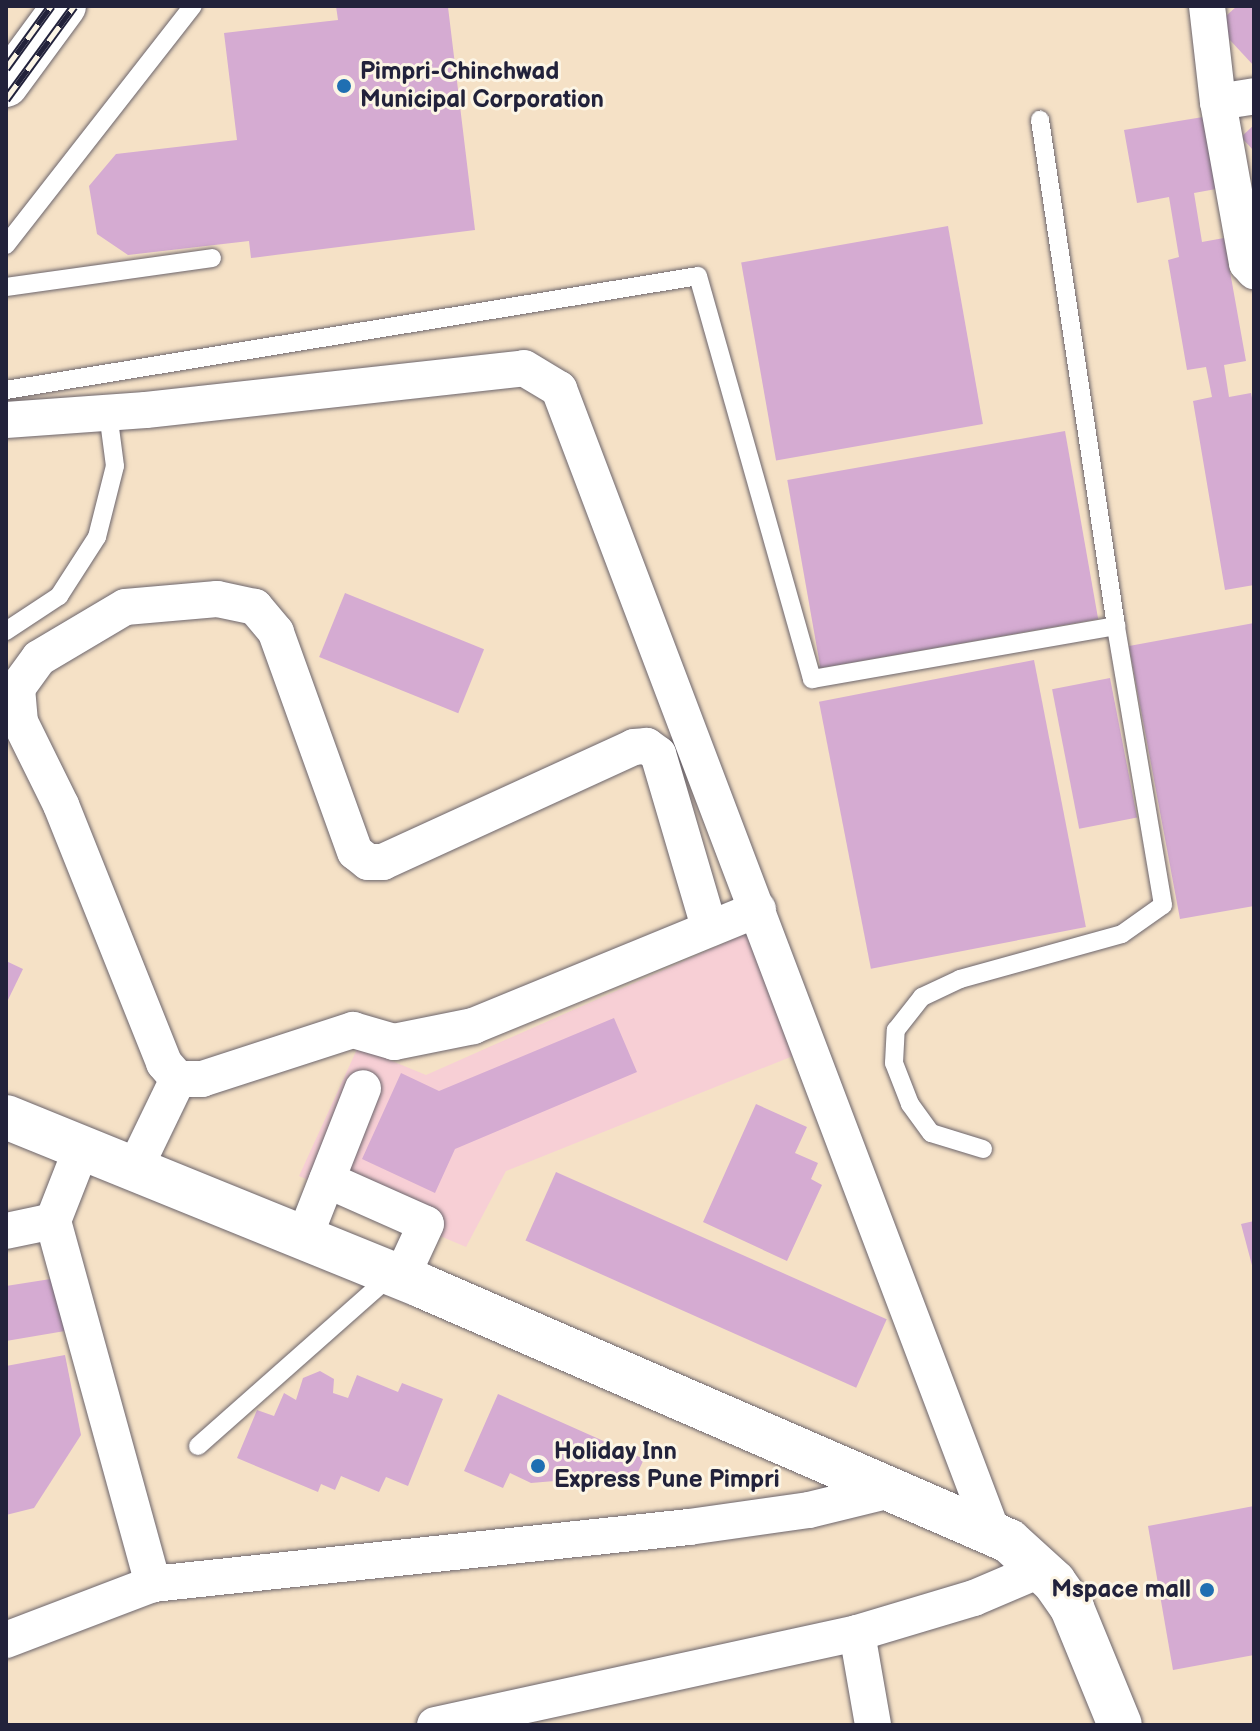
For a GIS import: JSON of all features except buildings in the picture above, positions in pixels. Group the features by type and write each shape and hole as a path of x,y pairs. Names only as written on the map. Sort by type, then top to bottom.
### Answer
{"street":[{"path":"6,85 64,6"},
{"path":"1207,6 1218,102 1247,263 1254,271"},
{"path":"1218,102 1254,96"},
{"path":"6,420 108,413 524,368 543,375 559,389 571,411 993,1534"},
{"path":"709,927 658,754 647,746 634,747 383,862 368,862 355,852 276,632 255,607 217,599 125,607 39,658 17,688 20,722 61,805 164,1063 178,1079 202,1079 353,1030 394,1042 473,1026 758,909"},
{"path":"135,1168 178,1079"},
{"path":"304,1238 363,1088"},
{"path":"6,1117 396,1276 993,1534 1042,1569 1079,1622 1120,1725"},
{"path":"82,1147 53,1221 153,1584"},
{"path":"327,1180 426,1224 396,1276"},
{"path":"6,1231 53,1221"},
{"path":"6,1640 153,1584 689,1527 809,1510 891,1490"},
{"path":"435,1725 857,1633 974,1598 1042,1569"},
{"path":"857,1633 873,1725"}],"lane":[{"path":"6,245 193,6"},
{"path":"983,1149 931,1133 910,1104 894,1063 896,1030 922,997 960,979 1122,934 1163,905 1116,626 1040,120"},
{"path":"6,287 212,258"},
{"path":"6,390 698,276 812,679 1116,626"},
{"path":"6,631 59,596 97,537 115,466 108,413"},
{"path":"198,1446 396,1276"}],"shaded area":[{"path":"745,934 753,937 798,1054 506,1171 466,1247 299,1176 358,1047 426,1075"}],"railway":[{"path":"6,68 51,6"},
{"path":"6,99 74,6"}],"place":[{"name":"Pimpri-Chinchwad Municipal Corporation","path":"344,86"},
{"name":"Holiday Inn Express Pune Pimpri","path":"538,1466"},
{"name":"Mspace mall","path":"1207,1590"}]}
